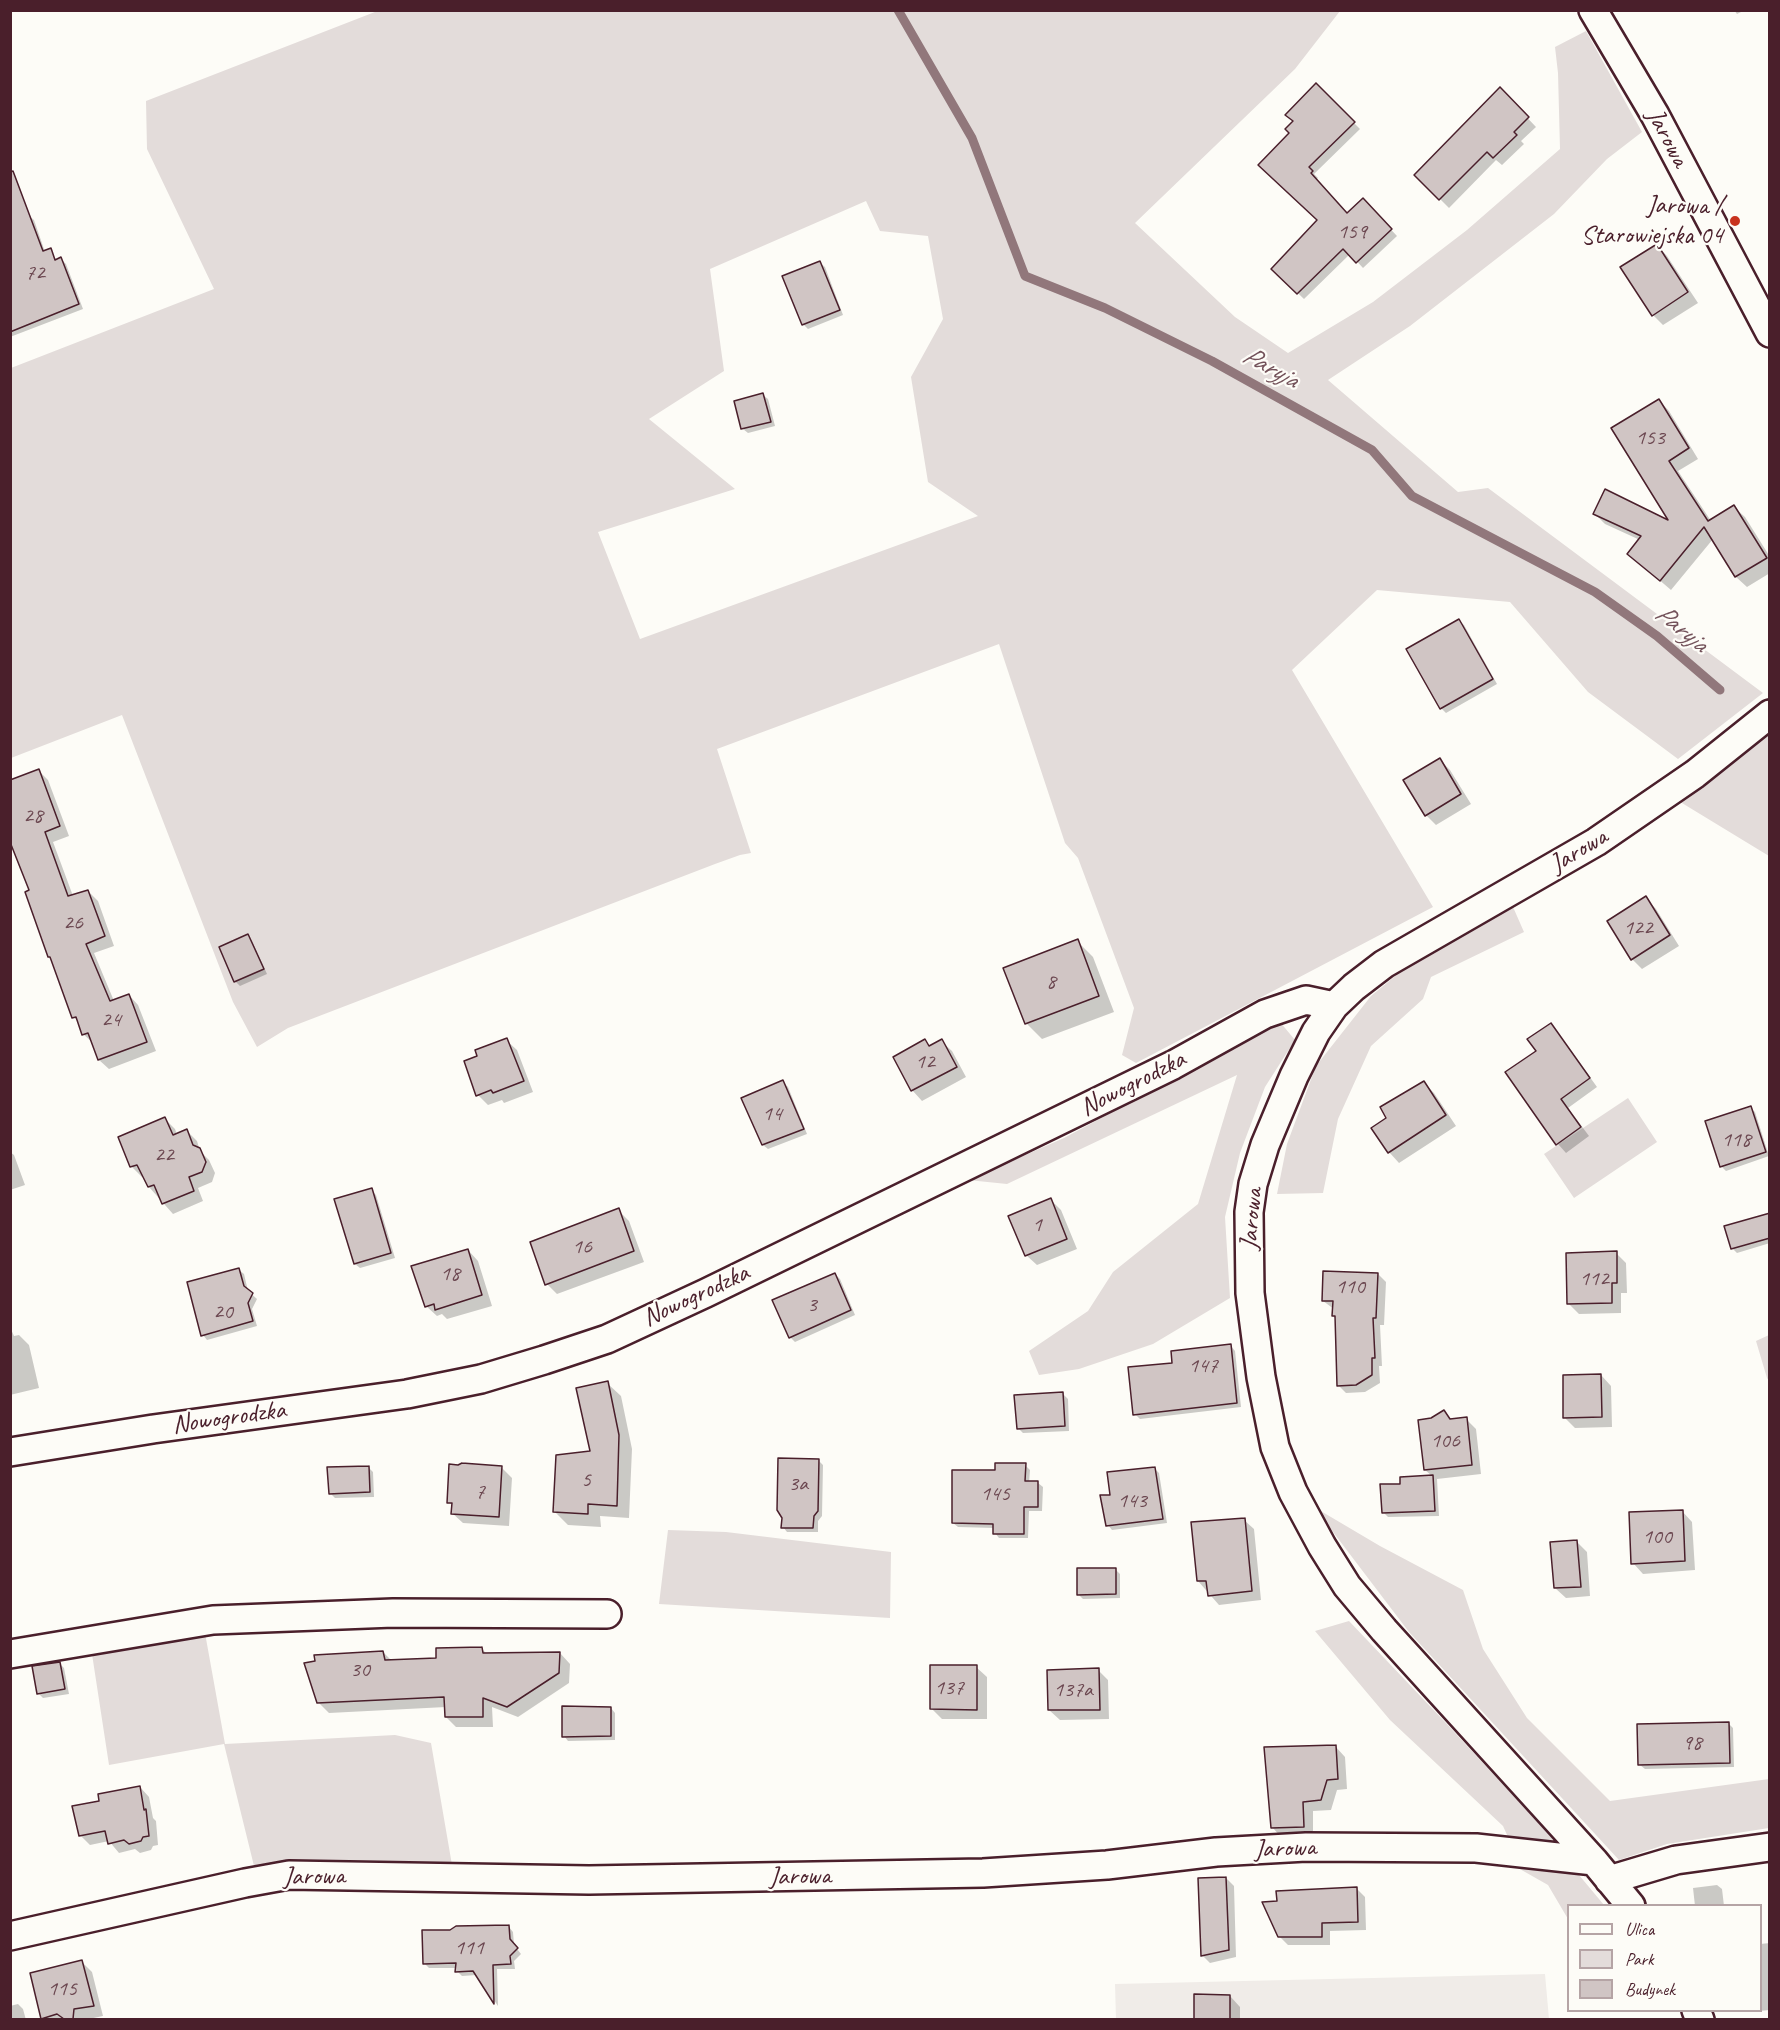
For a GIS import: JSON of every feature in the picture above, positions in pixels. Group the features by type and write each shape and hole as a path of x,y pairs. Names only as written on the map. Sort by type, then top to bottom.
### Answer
{"street":[{"name":"Jarowa","path":"1593,10 1655,115 1770,333"},
{"name":"Jarowa","path":"1629,1904 1384,1630 1347,1586 1322,1546 1293,1492 1275,1447 1261,1377 1250,1293 1247,1238 1249,1212 1253,1184 1265,1145 1294,1076 1316,1032 1334,1006 1384,964 1596,842 1643,811 1695,774 1770,714"},
{"name":"Nowogrodzka","path":"10,1452 153,1429 407,1394 481,1378 607,1339 1173,1065 1265,1014 1306,1000 1334,1006"},
{"path":"10,1654 213,1620 393,1613 607,1614"},
{"name":"Jarowa","path":"10,1936 289,1875 601,1880 983,1873 1107,1865 1216,1852 1306,1847 1476,1848 1601,1870"},
{"path":"1601,1870 1770,1847"}],"shaded area":[{"path":"1545,1974 1549,2019 1116,2019 1115,1984"}],"green space":[{"path":"380,10 1340,11 1295,69 1135,223 1235,317 1288,353 1373,302 1467,230 1560,149 1555,47 1586,31 1642,132 1607,159 1554,214 1410,326 1328,380 1458,492 1488,488 1763,693 1678,759 1588,692 1510,602 1377,590 1292,670 1433,907 1136,1063 1122,1055 1134,1008 1078,858 1065,843 999,644 717,749 751,853 715,864 288,1028 257,1047 233,1002 122,715 11,758 11,368 214,289 147,149 146,101","holes":["866,201 880,231 928,236 943,319 911,377 928,482 978,516 640,639 598,532 735,489 649,419 724,371 710,269"]},
{"path":"1769,728 1769,856 1677,800"},
{"path":"1513,907 1524,932 1431,977 1423,999 1371,1046 1338,1119 1323,1193 1277,1194 1287,1144 1316,1066 1371,996 1417,958"},
{"path":"1280,1022 1295,1040 1265,1087 1240,1153 1225,1217 1230,1298 1153,1344 1079,1369 1039,1375 1029,1351 1088,1311 1113,1272 1198,1204 1237,1075 1007,1184 968,1180 1064,1138"},
{"path":"1628,1098 1657,1142 1574,1198 1544,1154"},
{"path":"1769,1335 1769,1381 1756,1341"},
{"path":"1314,1507 1380,1546 1463,1590 1483,1649 1527,1718 1610,1801 1769,1779 1769,1828 1667,1844 1619,1860 1409,1632"},
{"path":"668,1530 726,1532 891,1552 890,1618 659,1604"},
{"path":"1349,1621 1555,1841 1508,1837 1503,1826 1390,1720 1315,1631"},
{"path":"205,1633 225,1744 395,1735 431,1743 452,1865 254,1866 224,1744 109,1765 92,1654"},
{"path":"1511,1864 1574,1869 1603,1904 1567,1904 1567,1917 1548,1885"}],"building":[{"path":"1316,83 1355,122 1309,167 1313,171 1311,173 1347,213 1363,198 1392,229 1356,263 1343,249 1297,294 1271,269 1317,220 1258,165 1289,133 1285,129 1293,121 1285,115"},
{"path":"1500,87 1529,117 1514,132 1517,135 1493,158 1487,152 1439,200 1414,175"},
{"path":"13,171 43,251 51,248 55,260 61,257 79,304 10,332 10,172"},
{"path":"1657,244 1688,292 1652,316 1620,267"},
{"path":"820,261 840,310 802,325 782,276"},
{"path":"763,393 771,422 741,429 734,401"},
{"path":"1659,399 1689,448 1669,461 1708,521 1734,505 1767,558 1735,577 1704,527 1660,581 1627,554 1641,536 1593,514 1605,489 1668,520 1611,428"},
{"path":"1459,619 1493,679 1440,709 1406,649"},
{"path":"1440,758 1461,794 1425,816 1403,780"},
{"path":"39,769 60,826 45,832 68,896 88,890 105,936 86,944 110,1001 129,994 147,1042 98,1060 88,1033 82,1035 76,1017 72,1018 25,892 29,890 10,842 10,780"},
{"path":"1646,896 1670,935 1631,960 1607,921"},
{"path":"248,934 264,969 234,982 219,947"},
{"path":"1078,939 1099,996 1025,1024 1003,968"},
{"path":"1551,1023 1590,1078 1561,1099 1581,1127 1556,1145 1505,1072 1536,1051 1527,1039"},
{"path":"507,1038 524,1081 493,1093 491,1090 476,1096 464,1061 477,1056 475,1050"},
{"path":"925,1039 929,1046 942,1039 957,1067 911,1091 893,1057"},
{"path":"783,1080 804,1129 762,1145 741,1098"},
{"path":"1424,1081 1446,1115 1388,1153 1371,1128 1386,1118 1380,1107"},
{"path":"1751,1106 1766,1152 1720,1167 1705,1121"},
{"path":"165,1117 173,1135 187,1129 193,1145 200,1148 206,1162 202,1172 189,1177 194,1191 162,1204 154,1185 148,1187 137,1165 130,1167 118,1137"},
{"path":"372,1188 391,1253 354,1264 334,1199"},
{"path":"1051,1198 1067,1239 1025,1256 1008,1216"},
{"path":"619,1208 634,1251 545,1285 530,1242"},
{"path":"1770,1213 1770,1238 1731,1249 1724,1226"},
{"path":"468,1249 482,1295 435,1310 434,1304 425,1307 411,1266"},
{"path":"1617,1251 1617,1283 1612,1283 1612,1303 1567,1304 1566,1253"},
{"path":"239,1268 244,1286 253,1293 248,1303 253,1321 201,1336 187,1282"},
{"path":"1323,1271 1378,1273 1376,1318 1373,1318 1375,1358 1372,1358 1372,1375 1356,1385 1337,1386 1335,1316 1332,1316 1333,1301 1322,1301"},
{"path":"835,1273 851,1310 789,1338 772,1300"},
{"path":"1231,1344 1237,1403 1133,1415 1128,1367 1172,1363 1171,1351"},
{"path":"1601,1374 1602,1417 1563,1418 1563,1375"},
{"path":"608,1381 619,1435 617,1506 588,1504 588,1514 553,1512 556,1455 590,1451 576,1388"},
{"path":"1063,1392 1065,1426 1017,1429 1014,1395"},
{"path":"1444,1410 1450,1419 1467,1417 1472,1465 1424,1470 1418,1420 1431,1418"},
{"path":"778,1458 819,1459 818,1511 814,1516 813,1528 781,1528 782,1518 777,1510"},
{"path":"995,1463 1026,1463 1025,1481 1038,1481 1038,1507 1024,1507 1024,1534 993,1534 993,1524 952,1523 952,1470 995,1470"},
{"path":"449,1464 502,1466 499,1517 451,1514 452,1503 447,1503"},
{"path":"369,1466 370,1492 329,1494 327,1467"},
{"path":"1155,1467 1163,1519 1106,1526 1100,1495 1110,1495 1107,1472"},
{"path":"1433,1475 1435,1511 1382,1513 1380,1484 1400,1484 1400,1477"},
{"path":"1683,1510 1685,1561 1631,1564 1629,1512"},
{"path":"1245,1518 1252,1591 1208,1596 1206,1581 1197,1581 1191,1522"},
{"path":"1577,1540 1581,1587 1554,1588 1550,1542"},
{"path":"1077,1568 1116,1568 1116,1594 1077,1595"},
{"path":"482,1647 483,1653 560,1652 559,1673 507,1707 483,1698 483,1717 445,1717 444,1697 317,1703 304,1663 315,1661 314,1655 383,1651 385,1660 436,1658 436,1648"},
{"path":"60,1662 65,1689 37,1694 32,1666"},
{"path":"930,1665 977,1665 977,1710 930,1709"},
{"path":"1099,1668 1100,1710 1048,1710 1047,1670"},
{"path":"562,1706 611,1707 611,1736 562,1737"},
{"path":"1729,1722 1730,1763 1638,1765 1637,1724"},
{"path":"1336,1745 1338,1779 1327,1780 1321,1800 1303,1802 1304,1827 1271,1828 1264,1747"},
{"path":"140,1786 144,1810 146,1809 149,1836 129,1844 124,1840 108,1844 105,1831 79,1836 72,1806 99,1801 98,1794"},
{"path":"1226,1877 1229,1950 1201,1956 1198,1878"},
{"path":"1357,1887 1358,1922 1322,1923 1322,1937 1278,1937 1262,1902 1277,1901 1276,1891"},
{"path":"509,1925 510,1939 518,1948 510,1956 511,1964 493,1965 494,2004 473,1971 455,1972 456,1963 423,1964 422,1930 450,1930 456,1926"},
{"path":"82,1960 94,2006 74,2009 73,2019 64,2019 57,2014 41,2019 30,1973"},
{"path":"1194,1994 1230,1995 1230,2019 1194,2019"}],"waterway":[{"name":"Paryja","path":"898,10 972,138 1025,276 1105,308 1212,361 1372,450 1412,496 1595,592 1657,636 1720,690"}],"place":[{"name":"Jarowa / Starowiejska 04","path":"1735,221"}]}
